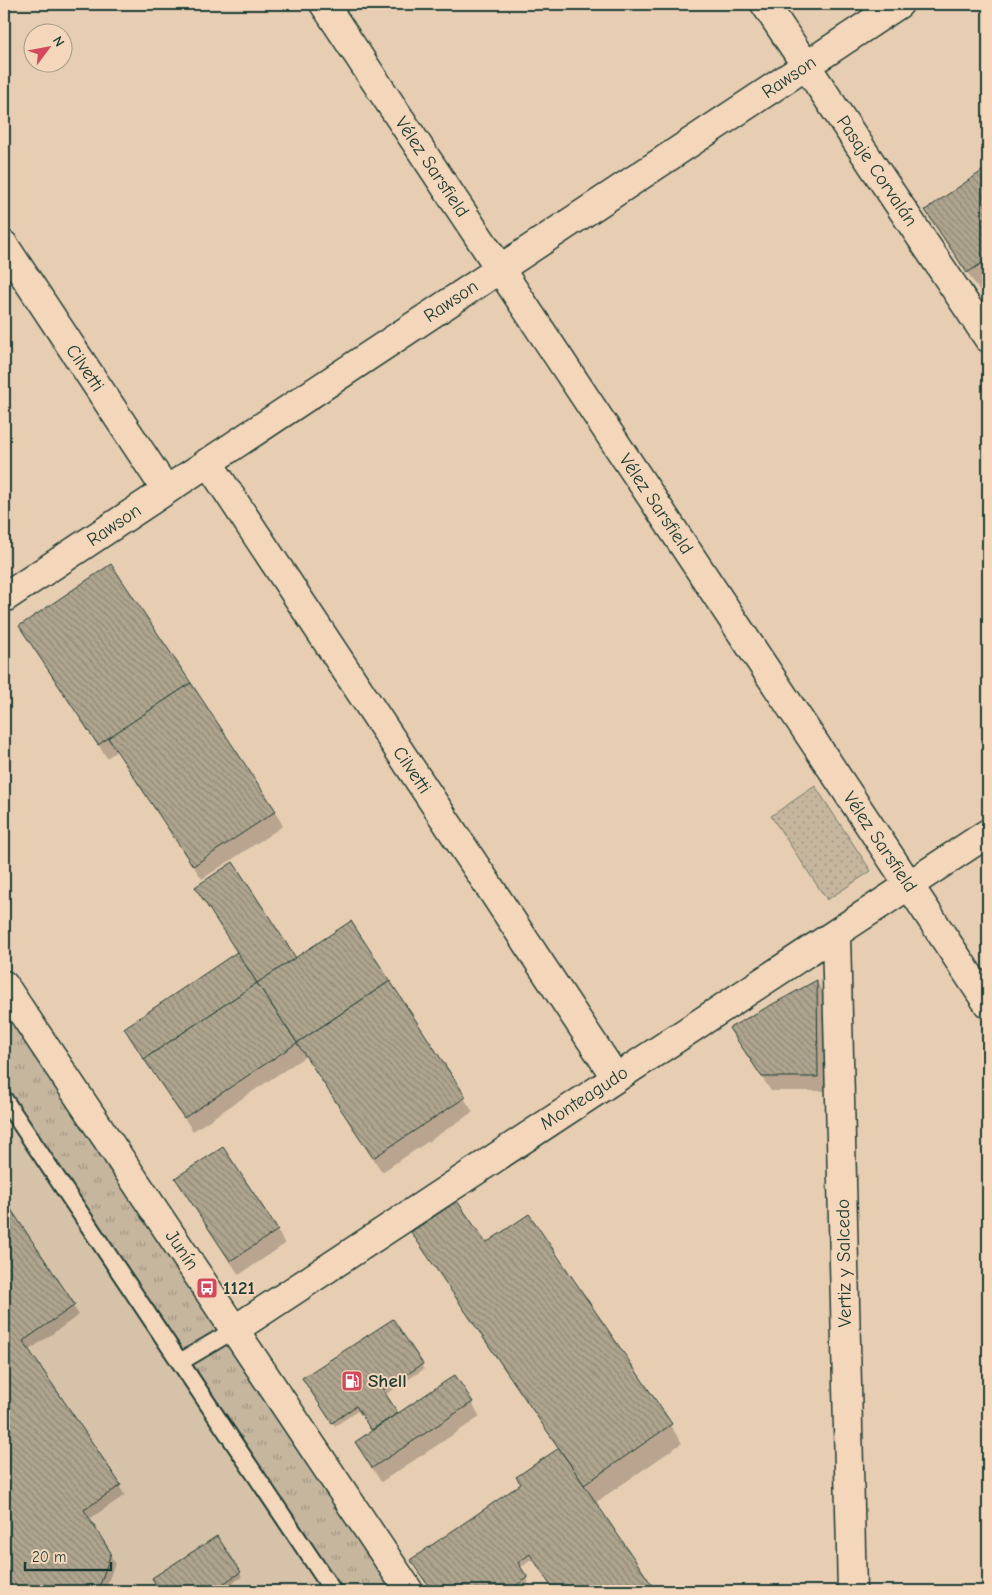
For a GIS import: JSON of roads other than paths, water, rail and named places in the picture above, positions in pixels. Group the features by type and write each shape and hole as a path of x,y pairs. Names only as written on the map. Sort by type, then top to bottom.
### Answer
{"street":[{"name":"Vélez Sarsfield","path":"324,4 988,1004"},
{"name":"Pasaje Corvalán","path":"765,4 988,338"},
{"name":"Rawson","path":"4,598 899,4"},
{"name":"Cilvetti","path":"4,245 166,490"},
{"name":"Cilvetti","path":"208,462 616,1078"},
{"name":"Monteagudo","path":"234,1330 988,834"},
{"name":"Vertiz y Salcedo","path":"836,935 852,1591"},
{"name":"Junín","path":"4,985 409,1591"}],"lane":[{"path":"4,1099 333,1591"},
{"name":"Monteagudo","path":"180,1362 234,1330"}],"place":[{"name":"1121","path":"207,1288"},
{"name":"Shell","path":"352,1381"}]}
